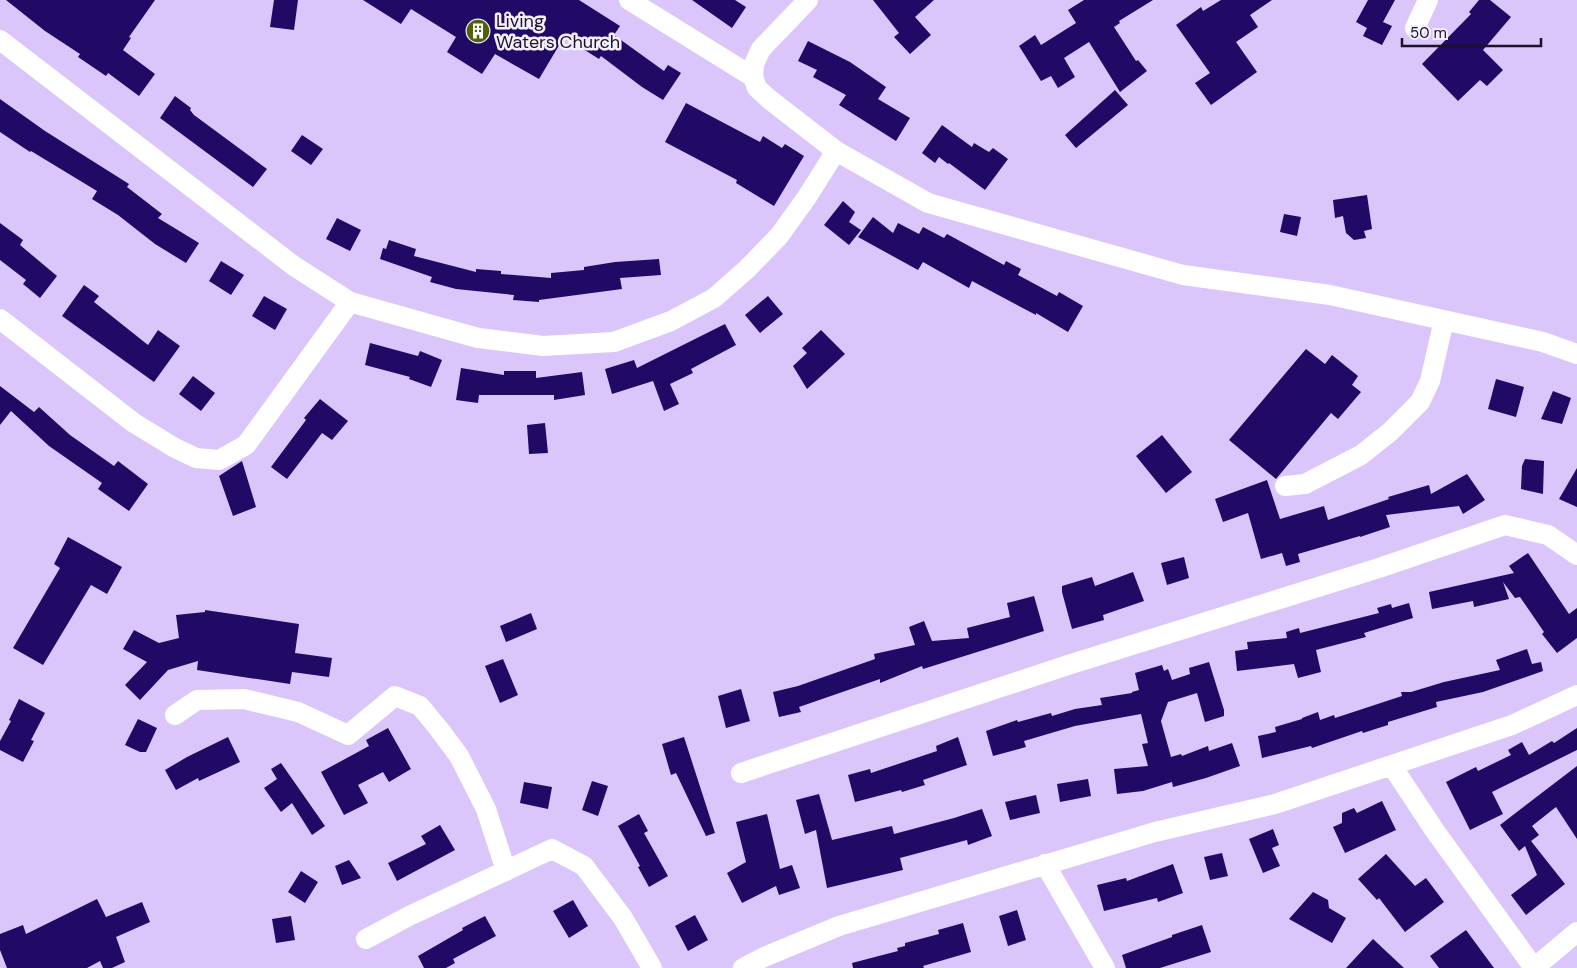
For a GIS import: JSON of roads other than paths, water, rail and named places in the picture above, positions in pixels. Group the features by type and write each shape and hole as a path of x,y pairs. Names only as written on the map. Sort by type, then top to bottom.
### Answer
{"street":[{"path":"629,0 753,77"},
{"path":"808,0 761,49 754,64 753,77 757,88 769,100 836,151 928,203 1183,275 1330,295 1544,342 1577,354"},
{"path":"1415,28 1428,0"},
{"path":"0,40 294,266 350,302 478,338 543,346 614,342 671,321 714,298 747,269 779,236 807,197 836,151"},
{"path":"0,319 134,423 175,448 196,458 219,460 246,445 350,302"},
{"path":"1285,486 1305,484 1361,455 1390,432 1420,402 1430,381 1444,320"},
{"path":"741,773 1068,665 1379,568 1505,525 1548,536 1577,555"},
{"path":"743,968 764,957 839,926 1155,832 1275,804 1512,725 1577,695"},
{"path":"175,715 198,700 244,699 298,712 348,735 395,696 420,706 440,728 460,756 486,809 506,871"},
{"path":"1392,766 1435,831 1534,968 1577,932"},
{"path":"366,938 552,849 584,866 623,918 652,968"},
{"path":"1045,864 1105,968"}],"place":[{"name":"Living Waters Church","path":"478,31"}]}
